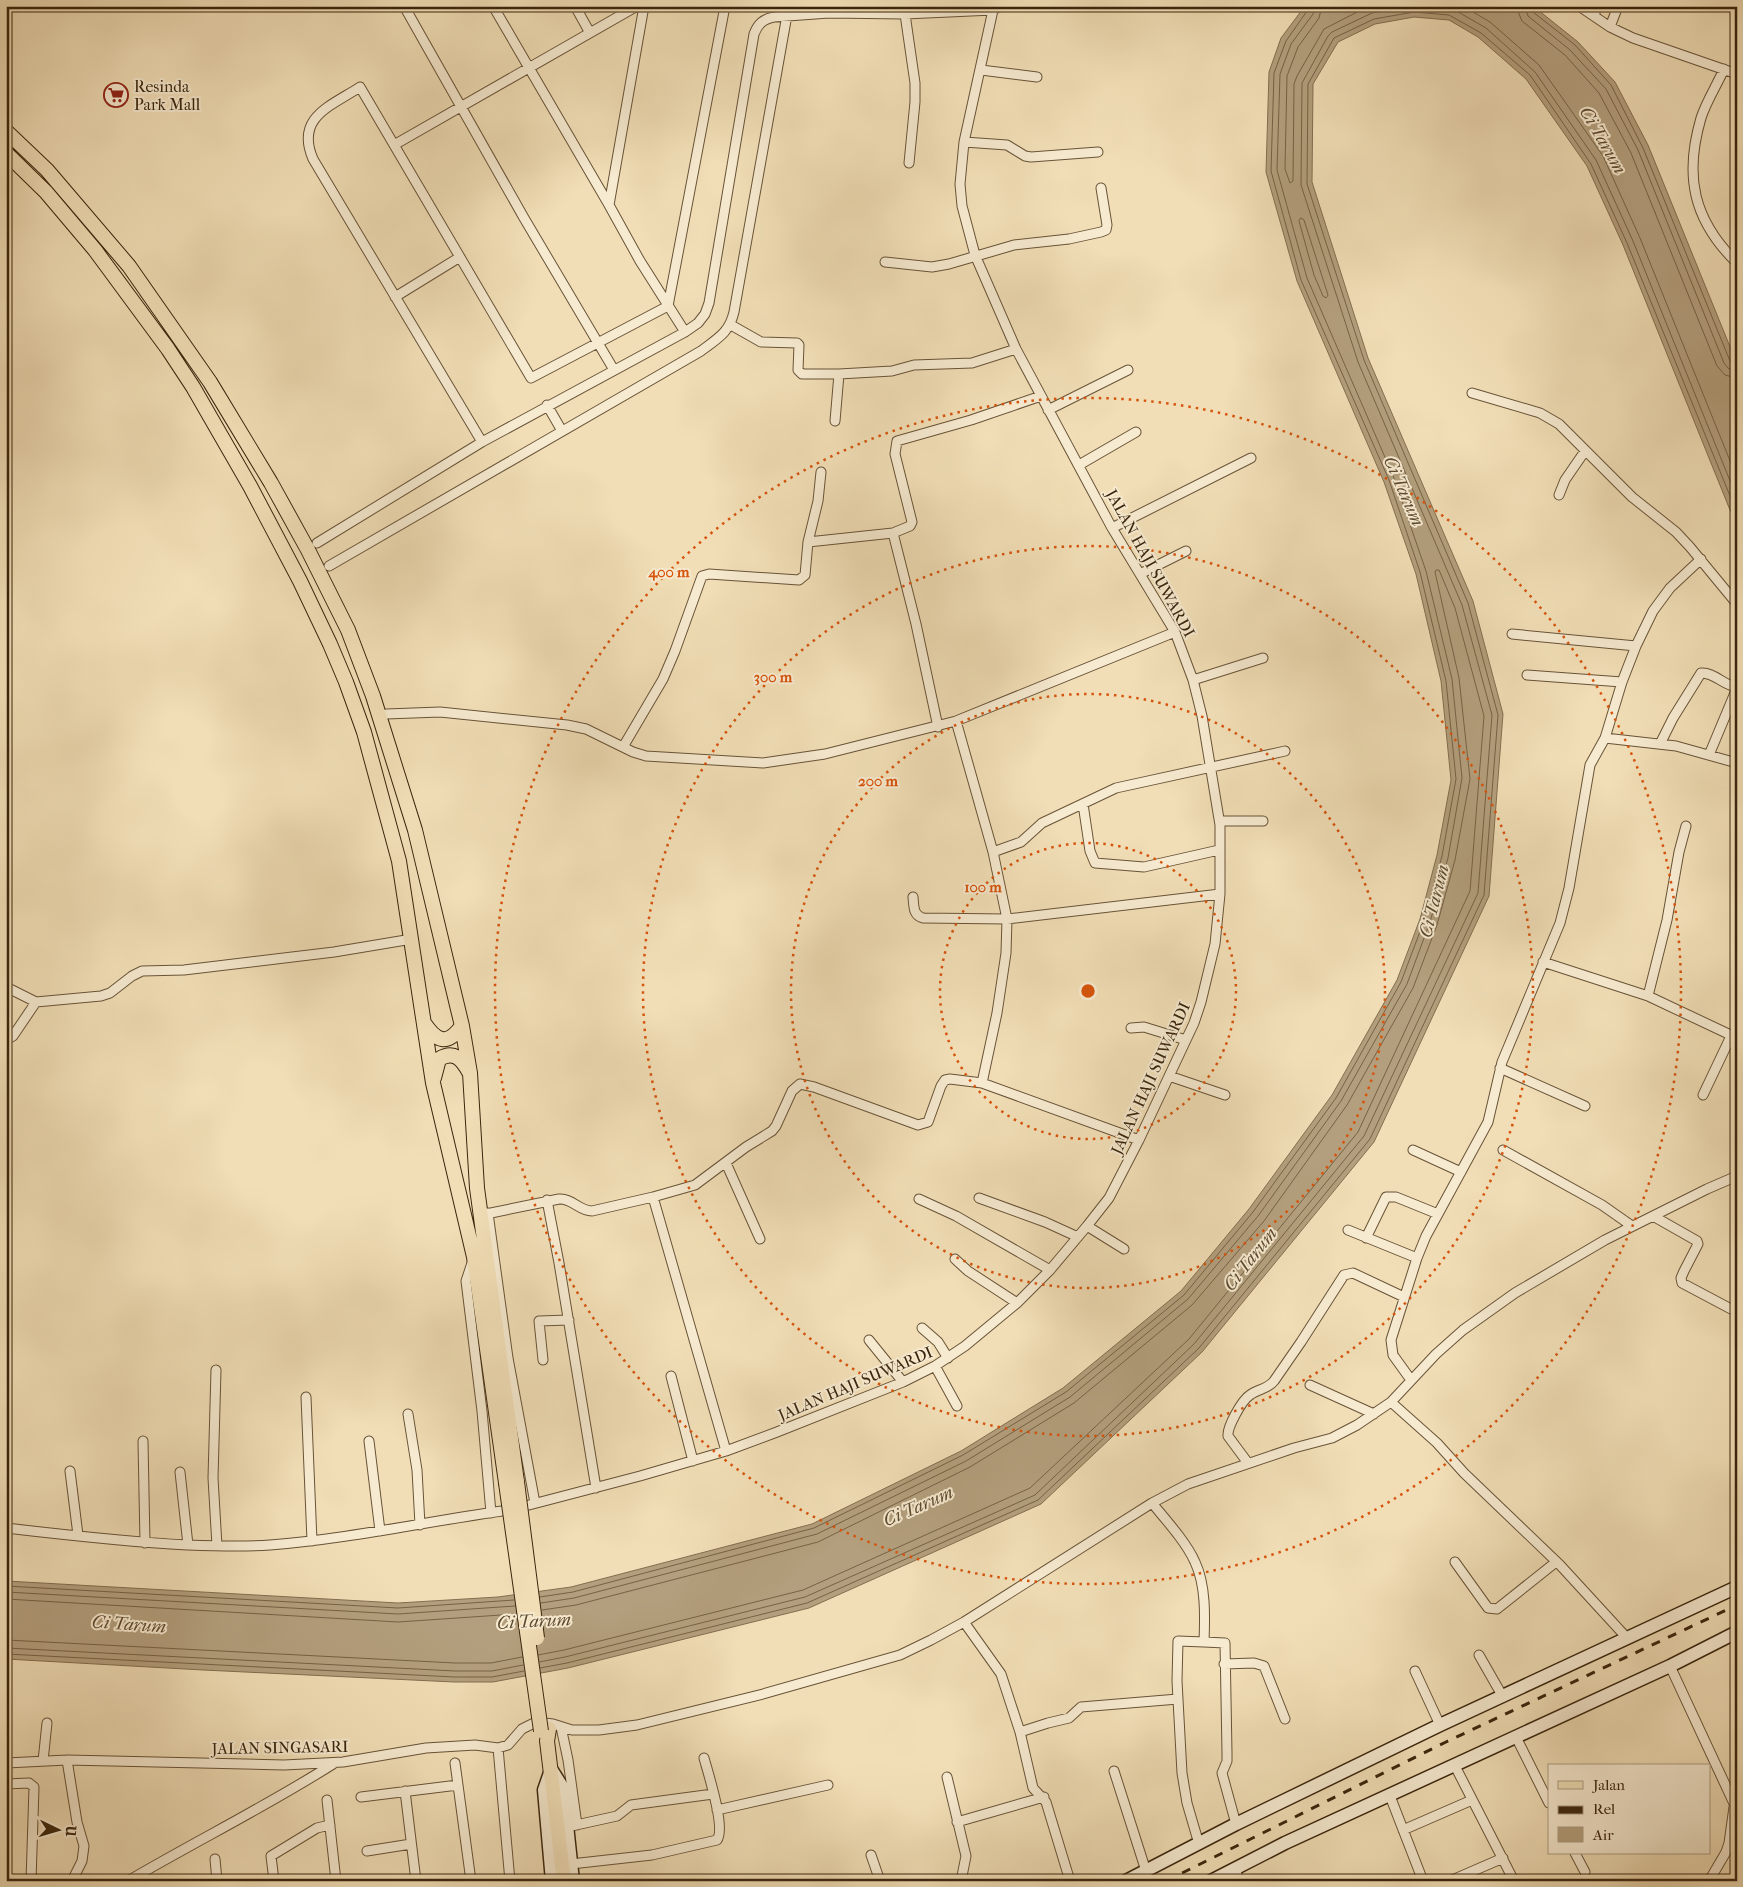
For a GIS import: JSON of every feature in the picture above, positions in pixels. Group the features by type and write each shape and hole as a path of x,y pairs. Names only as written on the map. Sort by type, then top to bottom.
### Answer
{"main road":[{"path":"6,131 47,170 130,266 210,382 271,483 315,564 348,630 373,696 415,830 462,1026 470,1073 475,1170 484,1214 511,1483"},
{"path":"6,153 46,192 95,250 168,349 217,427 300,581 330,644 364,732 397,848 433,1083 468,1224 550,1732 551,1769 567,1825 573,1881"},
{"path":"424,1023 432,1035 446,1039 452,1038 462,1026"},
{"path":"433,1083 439,1059 445,1055 456,1056 463,1061 470,1073"},
{"path":"1126,1881 1236,1824 1737,1587"},
{"path":"1211,1881 1329,1822 1516,1738 1670,1666 1737,1632"},
{"path":"551,1769 544,1790 552,1881"},
{"path":"564,1881 567,1825"}],"street":[{"path":"404,6 614,370"},
{"path":"493,6 610,205 640,261 685,332"},
{"path":"575,6 590,33"},
{"path":"394,145 637,6"},
{"path":"610,205 644,6"},
{"path":"668,306 725,6"},
{"path":"1579,6 1610,28 1650,45 1737,74"},
{"path":"1594,16 1597,6"},
{"path":"1610,28 1618,6"},
{"path":"318,543 482,442 547,405 685,332 698,323 705,314 709,303 754,34 758,24 767,19 787,15 829,13 905,14 997,8"},
{"name":"JALAN HAJI SUWARDI","path":"484,1214 532,1504 726,1451 824,1415 903,1382 948,1358 985,1331 1017,1303 1050,1270 1109,1198 1140,1140 1186,1040 1196,1016 1207,980 1215,944 1220,894 1220,822 1202,716 1193,680 1175,632 1112,528 1048,410 1016,349 975,255 960,195 964,142 972,102 997,8"},
{"path":"905,14 915,83 909,163"},
{"path":"328,566 701,351 731,325 787,15"},
{"path":"1724,69 1702,116 1692,171 1701,212 1715,238 1737,264"},
{"path":"981,70 1037,77"},
{"path":"482,442 313,160 310,152 309,132 316,115 360,87 531,378 598,341 668,306"},
{"path":"964,142 1007,145 1032,158 1098,152"},
{"path":"885,262 932,266 949,264 1014,245 1069,239 1106,230 1107,225 1101,188"},
{"path":"395,297 460,257"},
{"path":"731,325 760,342 797,343 799,345 798,370 802,374 892,371 914,365 972,363 1016,349"},
{"path":"1048,410 1128,370"},
{"path":"835,421 839,374"},
{"path":"1472,394 1524,408 1549,417 1559,424 1632,497 1676,532 1737,604"},
{"path":"808,542 893,533 910,526 912,522 895,454 897,441 971,420 1041,396"},
{"path":"547,405 562,431"},
{"path":"1079,465 1136,432"},
{"path":"1559,495 1565,480 1585,451"},
{"path":"1112,528 1251,458"},
{"path":"623,746 667,672 702,576 709,574 799,580 805,575 808,542 818,501 821,472"},
{"path":"893,533 916,624 938,727"},
{"path":"1140,574 1186,551"},
{"path":"1411,1380 1393,1355 1390,1346 1391,1340 1417,1258 1438,1214 1488,1122 1492,1111 1500,1068 1566,906 1590,766 1605,738 1622,682 1646,624 1660,599 1700,559"},
{"path":"386,714 440,712 567,725 586,729 646,756 763,763 825,754 938,727 1175,632"},
{"path":"1512,634 1636,646"},
{"path":"1193,680 1263,658"},
{"path":"1660,744 1673,718 1701,673 1707,673 1729,686 1737,687 1709,755"},
{"path":"1526,675 1622,682"},
{"path":"956,721 993,852 1007,919 1006,953 997,1014 982,1083"},
{"path":"1605,738 1676,746 1737,763"},
{"path":"993,852 1021,842 1042,823 1116,788 1286,751"},
{"path":"1083,804 1090,851 1095,863 1144,867 1219,850"},
{"path":"1220,822 1263,821"},
{"path":"1648,996 1667,920 1679,852 1686,826"},
{"path":"913,897 915,913 923,918 1007,919 1220,894"},
{"path":"6,987 36,1002 106,995 142,971 184,970 334,952 412,938"},
{"path":"1544,962 1648,996 1734,1036 1703,1095"},
{"path":"6,1040 13,1036 36,1002"},
{"path":"1131,1028 1144,1027 1186,1040"},
{"path":"1500,1068 1585,1106"},
{"path":"1169,1076 1225,1095"},
{"path":"484,1214 546,1200 563,1199 580,1209 588,1211 653,1197 696,1185 772,1131 792,1091 800,1084 814,1087 918,1125 924,1125 928,1122 945,1080 982,1083 1140,1140"},
{"path":"1412,1150 1461,1172"},
{"path":"1503,1150 1602,1205 1632,1226"},
{"path":"726,1163 760,1239"},
{"path":"550,1732 616,1728 677,1716 845,1672 900,1655 964,1622 1152,1503 1188,1484 1248,1463 1332,1438 1351,1429 1391,1402 1436,1354 1463,1330 1515,1293 1583,1252 1632,1226 1707,1188 1737,1176"},
{"path":"653,1197 726,1451"},
{"path":"1366,1238 1386,1197 1396,1198 1438,1214"},
{"path":"979,1198 1045,1222 1078,1237"},
{"path":"919,1199 956,1216 1050,1270"},
{"path":"546,1200 569,1320 596,1488"},
{"path":"1653,1216 1697,1241 1698,1244 1681,1276 1682,1283 1731,1309"},
{"path":"1087,1226 1124,1249"},
{"path":"1348,1230 1417,1258"},
{"path":"474,1257 466,1281 482,1411 491,1513"},
{"path":"955,1259 968,1271 1017,1303"},
{"path":"1248,1463 1228,1436 1230,1425 1248,1396 1271,1385 1344,1275 1353,1273 1404,1297"},
{"path":"543,1360 539,1322 569,1320"},
{"path":"922,1328 938,1342 948,1358"},
{"path":"869,1340 903,1382"},
{"path":"935,1366 957,1406"},
{"path":"216,1370 213,1478 217,1546"},
{"path":"671,1376 693,1461"},
{"path":"1310,1385 1374,1414"},
{"path":"306,1397 312,1541"},
{"path":"1391,1402 1437,1443 1464,1473 1556,1562 1627,1638"},
{"path":"408,1414 417,1470 420,1526"},
{"path":"143,1441 145,1543"},
{"path":"370,1441 380,1531"},
{"path":"70,1471 78,1535"},
{"path":"180,1472 188,1545"},
{"path":"1152,1503 1195,1562 1200,1577 1204,1605 1204,1642"},
{"path":"6,1528 145,1543 217,1546 270,1545 420,1526 502,1511"},
{"path":"1455,1562 1488,1608 1498,1609 1556,1562"},
{"path":"964,1622 1001,1674 1020,1732 1033,1788 1037,1794 1044,1797 1070,1881"},
{"path":"1199,1844 1187,1803 1182,1773 1178,1699 1178,1640 1225,1643 1227,1761 1222,1773 1236,1824"},
{"path":"1479,1655 1503,1697"},
{"path":"1224,1664 1254,1663 1264,1666 1285,1719"},
{"path":"1670,1666 1736,1807 1730,1843 1709,1881"},
{"path":"1415,1671 1440,1726"},
{"path":"1020,1732 1069,1718 1080,1707 1178,1699"},
{"path":"510,1881 498,1748 508,1745 529,1724 544,1722 568,1760 567,1825 617,1816 631,1805 713,1794"},
{"path":"43,1761 47,1723"},
{"path":"1516,1738 1548,1801"},
{"name":"JALAN SINGASARI","path":"6,1763 67,1760 264,1766 333,1763 426,1748 476,1745 498,1748"},
{"path":"571,1864 652,1855 717,1840 720,1832 717,1810 704,1758"},
{"path":"67,1760 77,1822 84,1846 82,1861 72,1881"},
{"path":"128,1881 177,1852 292,1790 333,1763"},
{"path":"455,1763 470,1881"},
{"path":"1455,1766 1514,1881"},
{"path":"1114,1772 1146,1871"},
{"path":"947,1777 966,1856 961,1881"},
{"path":"6,1784 29,1783 34,1787 32,1881"},
{"path":"361,1797 458,1784"},
{"path":"717,1810 828,1786"},
{"path":"405,1791 416,1881"},
{"path":"1390,1796 1423,1881"},
{"path":"957,1822 1044,1797"},
{"path":"326,1800 336,1881"},
{"path":"1402,1830 1472,1800"},
{"path":"274,1881 271,1856 317,1828 330,1825"},
{"path":"367,1851 411,1844"},
{"path":"1576,1854 1585,1872"},
{"path":"871,1855 880,1881"},
{"path":"1454,1880 1503,1858"},
{"path":"215,1860 217,1881"},
{"path":"1235,1868 1239,1881"}],"water":[{"name":"Ci Tarum","path":"1305,6 1533,6 1578,42 1615,82 1648,145 1737,364 1737,523 1730,510 1623,245 1587,166 1526,79 1478,37 1449,20 1414,17 1375,24 1338,42 1313,84 1312,182 1368,358 1473,601 1503,714 1489,896 1374,1142 1202,1352 1041,1504 809,1608 568,1668 493,1682 454,1682 6,1659 6,1581 398,1603 498,1597 571,1587 812,1524 961,1451 1063,1388 1181,1291 1249,1209 1332,1095 1397,980 1420,919 1437,855 1451,780 1441,681 1416,574 1384,482 1297,281 1266,172 1269,72 1281,38"}],"railway":[{"path":"1166,1881 1446,1742 1737,1605"}],"place":[{"name":"Resinda Park Mall","path":"116,95"}]}
